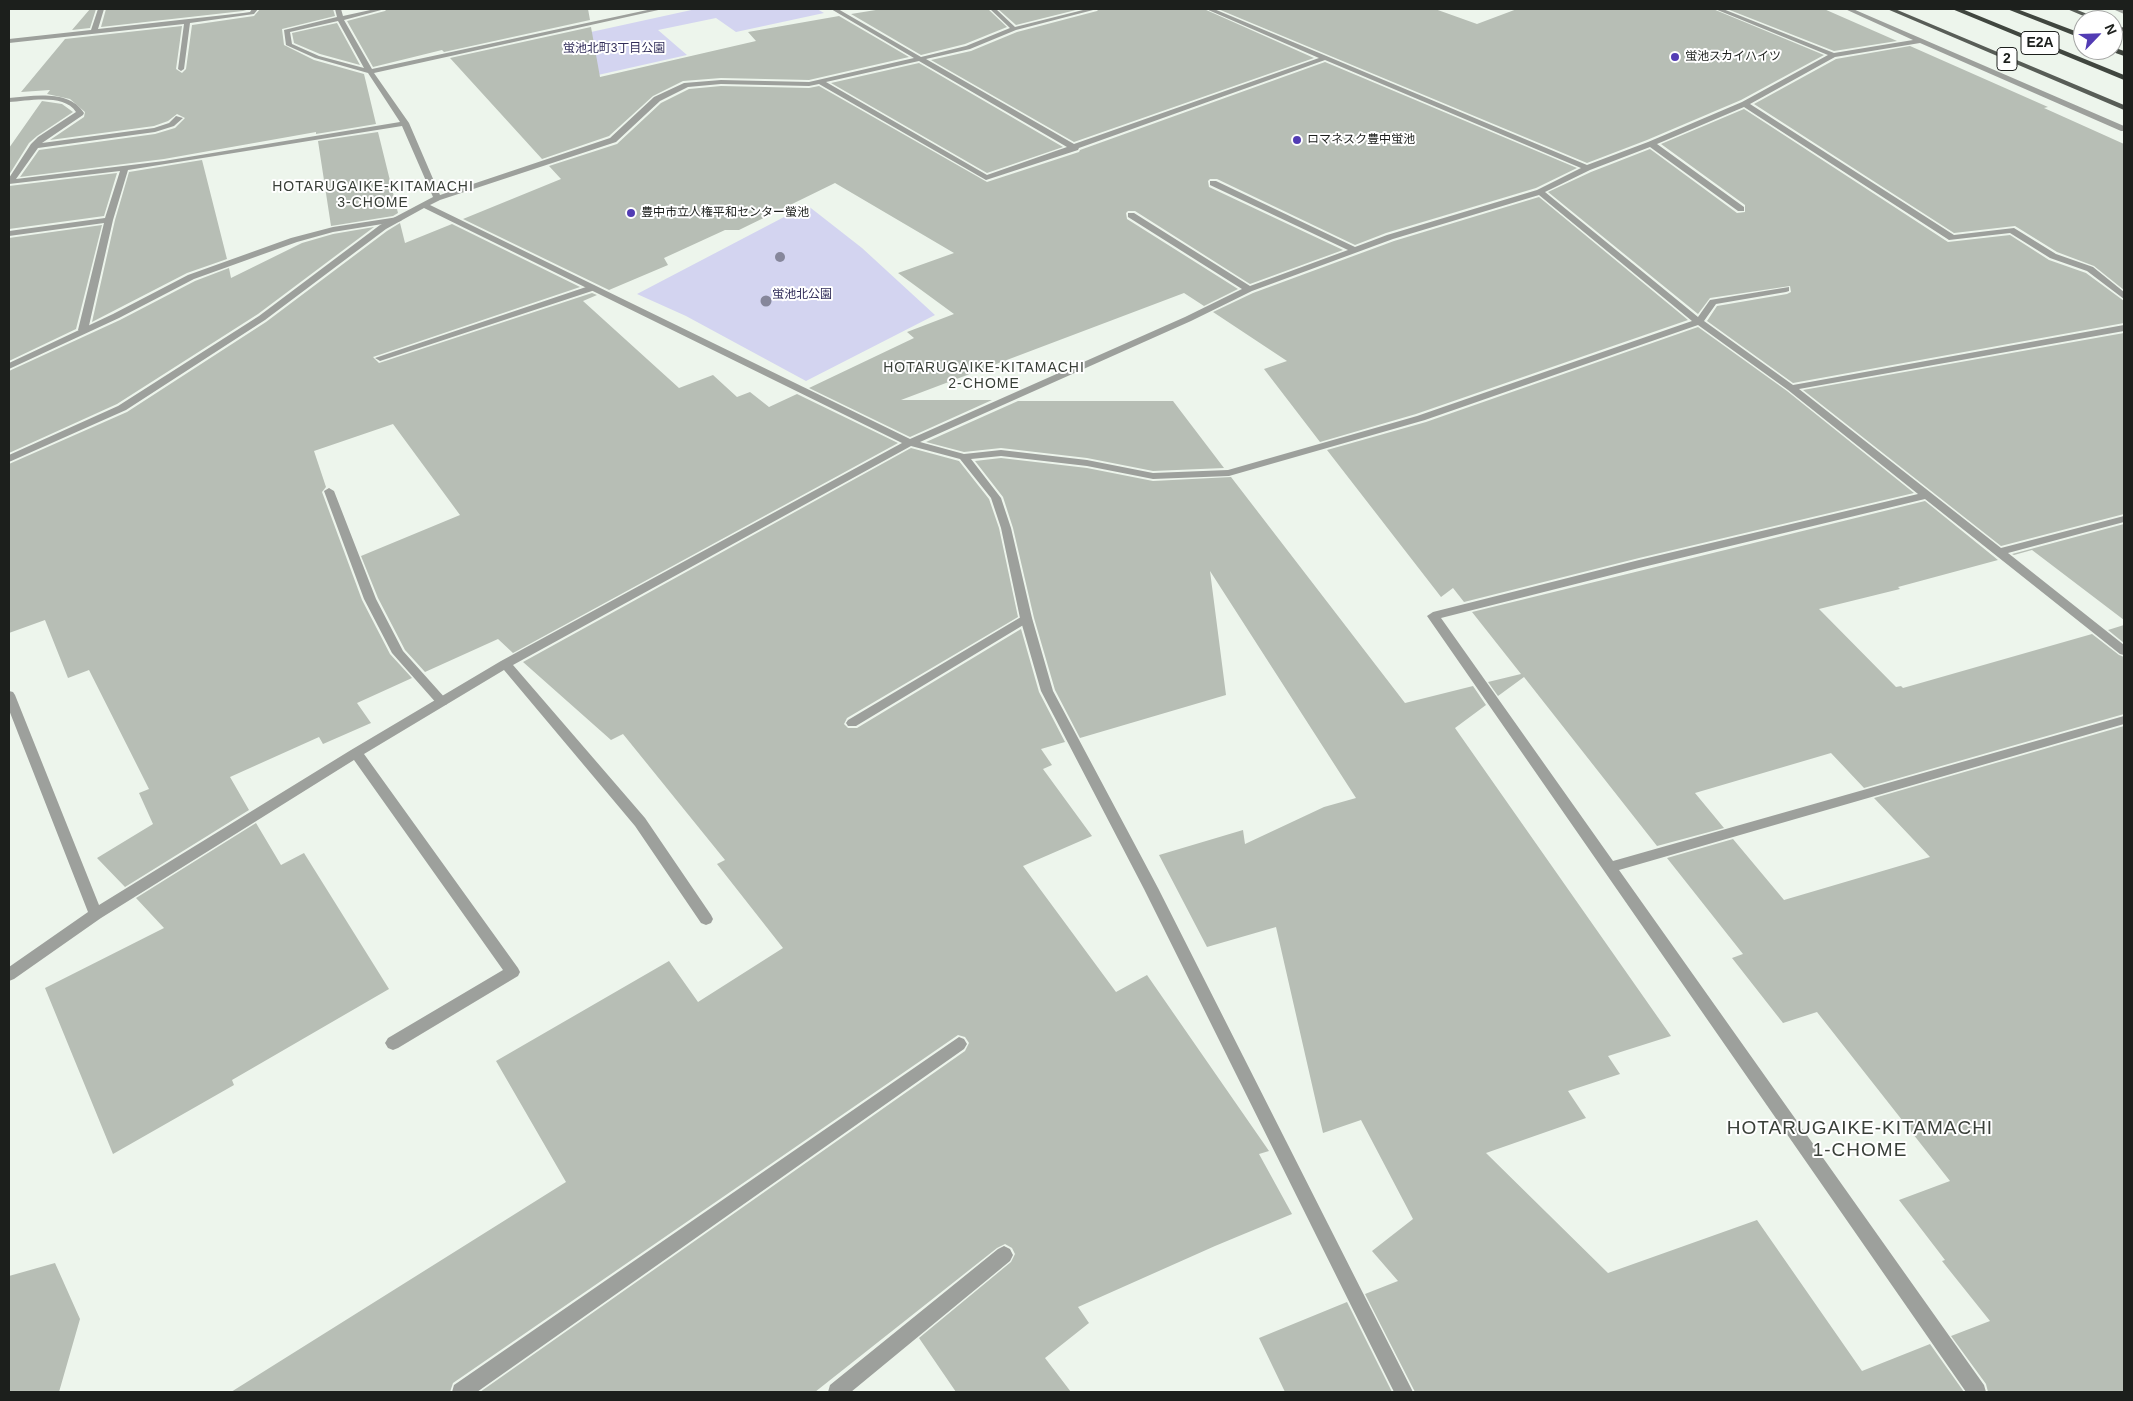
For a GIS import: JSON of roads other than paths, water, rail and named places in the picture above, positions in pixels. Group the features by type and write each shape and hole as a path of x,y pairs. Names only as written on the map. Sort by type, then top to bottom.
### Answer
{"highway":[{"name":"E2A","path":"1956,9 2124,78"},
{"name":"E2A","path":"2011,9 2073,33"}],"main road":[{"name":"2","path":"1890,9 2124,108"}],"street":[{"path":"94,31 101,9"},
{"path":"9,41 187,22 248,14 255,9"},
{"path":"382,9 339,14 286,31 289,45 317,57 370,72 660,9"},
{"path":"615,18 618,9"},
{"path":"834,9 1075,148"},
{"path":"993,9 1014,29"},
{"path":"9,459 122,408 262,318 383,227 438,198 614,140 657,99 687,85 736,82 808,84 819,82 968,48 1014,29 1094,9"},
{"path":"1209,9 1587,168"},
{"path":"1718,9 1834,56"},
{"path":"1848,9 2124,129"},
{"path":"2117,9 2124,12"},
{"path":"339,14 370,72 405,123 438,198"},
{"path":"180,69 187,22"},
{"path":"9,975 96,914 356,753 505,664 910,443 1188,319 1250,289 1390,237 1540,192 1587,168 1652,144 1745,104 1834,56 1919,41"},
{"path":"819,82 986,178 1075,148 1324,58"},
{"path":"9,100 58,98 70,103 79,110 78,115 49,133 34,146 10,182"},
{"path":"1745,104 1952,238 2011,230 2053,256 2090,269 2124,296"},
{"path":"34,146 155,130 170,126 179,118"},
{"path":"10,182 124,168 405,123"},
{"path":"1652,144 1741,209"},
{"path":"83,330 108,220 124,168"},
{"path":"1213,183 1354,250"},
{"path":"1540,192 1699,322 1791,388 2124,651"},
{"path":"423,205 910,443 964,457 1001,453 1087,463 1153,476 1229,473 1421,418 1699,322 1713,302 1786,289"},
{"path":"1131,215 1250,289"},
{"path":"9,366 116,316 191,276 294,240 333,230 398,219"},
{"path":"9,233 108,220"},
{"path":"380,358 592,288"},
{"path":"1791,388 2124,328"},
{"path":"964,457 996,498 1006,528 1026,618 1047,691 1151,888 1404,1392"},
{"path":"329,491 370,599 398,653 442,702"},
{"path":"1928,495 1649,561 1433,616 1611,867 1828,1182 1977,1392"},
{"path":"2000,552 2124,519"},
{"path":"852,723 1026,618"},
{"path":"505,664 640,822 706,919"},
{"path":"9,695 96,914"},
{"path":"1611,867 2124,720"},
{"path":"356,753 513,972 393,1043"},
{"path":"461,1392 960,1044"},
{"path":"837,1392 1004,1255"}],"place":[{"name":"蛍池スカイハイツ","path":"1675,57"},
{"name":"ロマネスク豊中蛍池","path":"1297,140"},
{"name":"豊中市立人権平和センター螢池","path":"631,213"}],"district":[{"name":"HOTARUGAIKE-KITAMACHI 3-CHOME","path":"373,196"},
{"name":"HOTARUGAIKE-KITAMACHI 2-CHOME","path":"984,376"},
{"name":"HOTARUGAIKE-KITAMACHI 1-CHOME","path":"1860,1140"}],"park label":[{"name":"蛍池北町3丁目公園","path":"614,49"},
{"name":"蛍池北公園","path":"802,295"}]}
